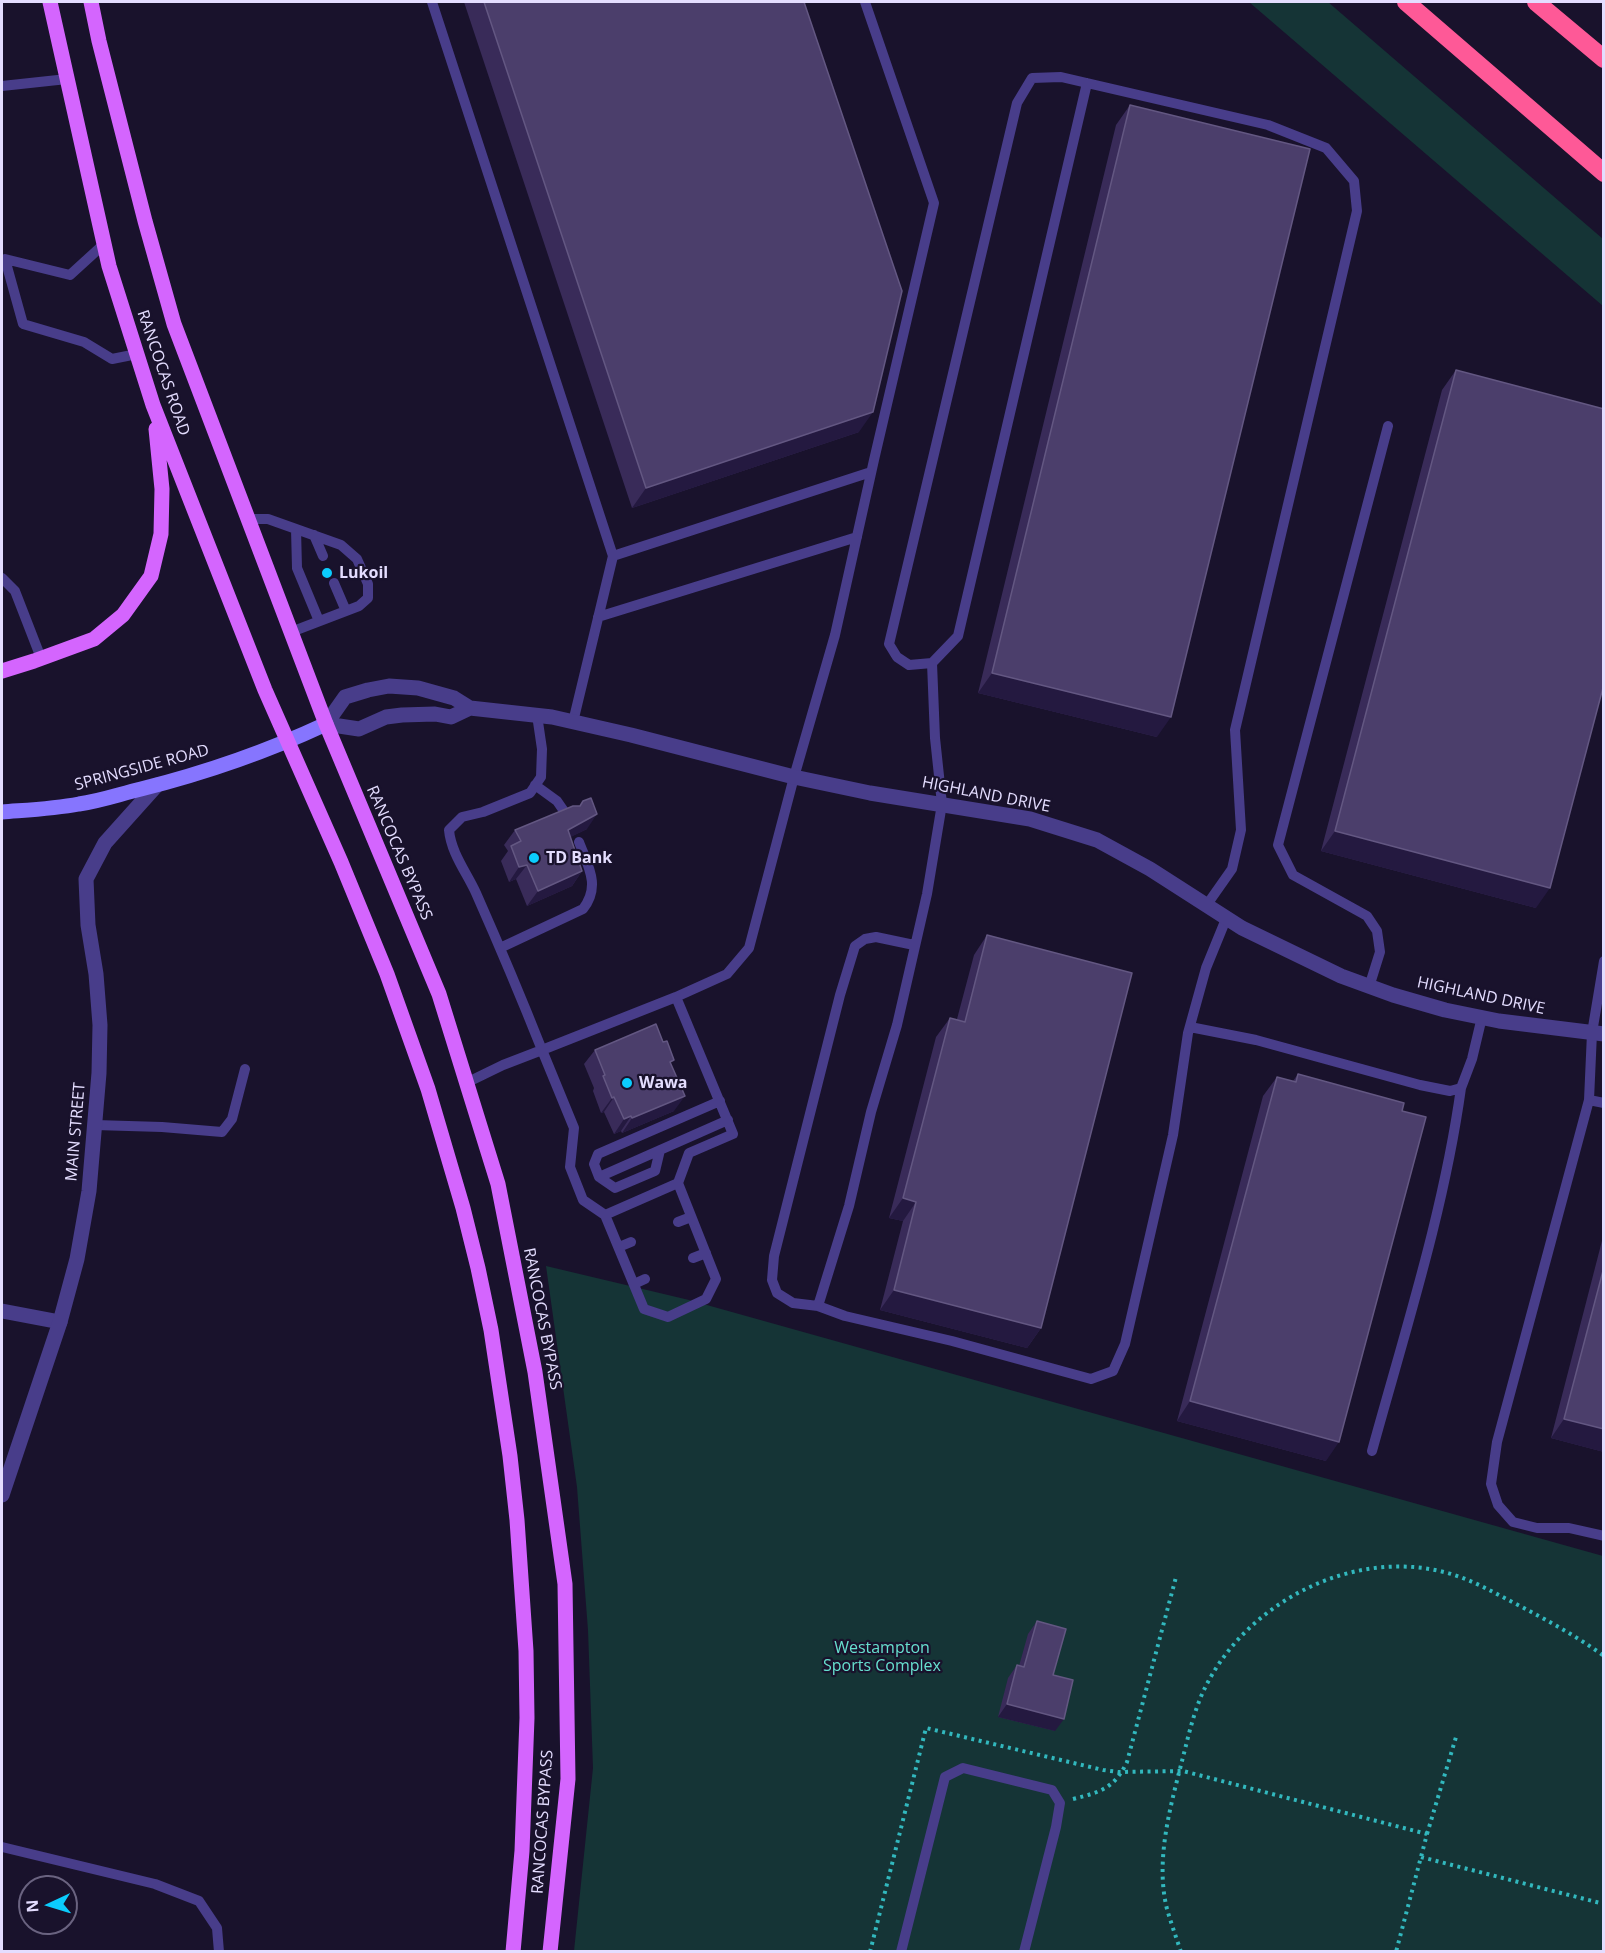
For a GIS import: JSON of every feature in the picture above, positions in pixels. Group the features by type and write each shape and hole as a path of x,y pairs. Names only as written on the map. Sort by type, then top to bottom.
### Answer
{"highway":[{"path":"1406,2 1604,173"},
{"path":"1536,2 1604,59"}],"main road":[{"name":"RANCOCAS ROAD","path":"50,2 109,266 153,405 265,690 288,742"},
{"name":"RANCOCAS ROAD","path":"91,2 145,221 174,324 326,724"},
{"path":"2,671 94,639 123,615 151,576 161,534 162,489 153,405"},
{"name":"SPRINGSIDE ROAD","path":"2,812 81,804 157,785 207,771 288,742 326,724"},
{"name":"RANCOCAS BYPASS","path":"326,724 439,993 498,1184 535,1372 565,1584 568,1779 550,1952"},
{"name":"RANCOCAS BYPASS","path":"288,742 387,974 425,1080 463,1208 491,1330 518,1520 526,1651 527,1718 523,1840 513,1952"}],"street":[{"name":"HIGHLAND DRIVE","path":"470,708 451,717 435,714 386,717 359,729 326,724 345,697 389,686 418,688 454,698 470,708 537,715 573,722 794,777 870,793 1030,819 1097,840 1150,869 1226,919 1292,954 1369,987 1445,1010 1598,1034"},
{"name":"MAIN STREET","path":"2,1495 60,1322 77,1259 87,1202 99,1073 100,1025 96,974 88,925 86,879 105,843 157,785"},
{"path":"2,1311 60,1322"}],"lane":[{"path":"432,2 613,556 573,722"},
{"path":"466,1083 502,1065 676,997 727,974 749,948 794,777 835,635 934,203 865,2"},
{"path":"1087,83 958,636 932,663 909,665 897,657 889,644 1017,103 1032,78 1061,77 1087,83 1268,125 1326,148 1354,181 1357,211 1235,730 1241,831 1232,869 1206,906"},
{"path":"2,86 67,79"},
{"path":"3,255 70,275 104,244"},
{"path":"3,255 23,324 84,342 112,359 137,354"},
{"path":"1369,987 1380,952 1377,932 1372,924 1366,916 1293,875 1278,845 1388,426"},
{"path":"613,556 871,472"},
{"path":"248,519 268,519 341,545 357,559 368,584 368,598 359,606 291,632"},
{"path":"296,529 297,568 319,621"},
{"path":"314,535 323,556"},
{"path":"598,617 857,537"},
{"path":"2,578 15,591 40,658"},
{"path":"333,583 346,611"},
{"path":"818,1306 849,1206 871,1112 897,1026 927,894 942,804 935,738 932,663"},
{"path":"537,715 543,749 541,777 530,793 483,812 462,817 449,830 450,843 472,884 500,948 574,1128 570,1167 583,1200 605,1215 644,1310 668,1317 706,1299 716,1279 678,1183 689,1153 733,1134 676,997"},
{"path":"535,785 557,801 566,814"},
{"path":"500,948 583,909 590,901 593,880 579,842"},
{"path":"914,945 876,937 865,939 855,946 840,995 774,1257 772,1280 777,1293 793,1303 818,1306 846,1316 952,1341 1091,1379 1113,1371 1125,1344 1173,1135 1190,1027 1206,968 1226,919"},
{"path":"1604,961 1598,1034 1589,1100 1497,1442 1491,1484 1498,1505 1513,1522 1537,1528 1569,1528 1604,1536"},
{"path":"1372,1451 1435,1224 1456,1124 1461,1088 1472,1059 1482,1017"},
{"path":"1190,1027 1256,1040 1420,1085 1450,1091 1461,1088"},
{"path":"95,1125 222,1132 232,1119 245,1069"},
{"path":"1589,1100 1604,1103"},
{"path":"660,1150 655,1171 615,1188 599,1177 594,1164 598,1154 720,1101"},
{"path":"599,1177 728,1120"},
{"path":"605,1215 678,1183"},
{"path":"678,1222 691,1217"},
{"path":"619,1247 631,1242"},
{"path":"693,1258 706,1253"},
{"path":"634,1284 645,1279"},
{"path":"901,1952 945,1777 963,1768 1053,1790 1060,1803 1024,1952"},
{"path":"2,1847 155,1884 199,1901 217,1928 219,1952"}],"path":[{"path":"1181,1952 1167,1907 1163,1875 1165,1839 1193,1717 1217,1668 1246,1632 1263,1616 1292,1595 1355,1572 1383,1567 1423,1568 1477,1583 1563,1630 1604,1656"},
{"path":"1060,1803 1097,1793 1110,1786 1127,1762 1176,1577"},
{"path":"870,1952 926,1728 1103,1770 1179,1771 1427,1834"},
{"path":"1396,1952 1427,1834 1456,1737"},
{"path":"1421,1857 1604,1904"}],"green space":[{"path":"1249,2 1328,2 1603,239 1603,306"},
{"name":"Westampton Sports Complex","path":"546,1266 689,1300 1603,1556 1603,1951 574,1951 593,1768 588,1630 577,1487"}],"building":[{"path":"484,2 804,2 902,291 873,412 646,488"},
{"path":"1130,105 1310,149 1171,717 992,673"},
{"path":"1456,370 1604,409 1604,684 1550,888 1335,831"},
{"name":"TD Bank","path":"591,798 597,814 568,830 582,871 538,891 527,865 519,867 511,846 521,841 515,830 573,806 580,806 583,801"},
{"path":"987,935 1132,973 1041,1328 894,1290 916,1202 903,1198 950,1018 965,1022"},
{"name":"Wawa","path":"656,1024 663,1042 667,1041 674,1060 670,1062 685,1096 632,1118 631,1116 624,1119 614,1097 612,1098 595,1050"},
{"path":"1298,1074 1404,1103 1402,1111 1426,1117 1339,1442 1190,1401 1277,1077 1296,1082"},
{"path":"1604,1267 1604,1429 1564,1419"},
{"path":"1037,1621 1066,1629 1053,1675 1073,1680 1064,1719 1007,1704 1017,1665 1024,1667"}],"place":[{"name":"Lukoil","path":"327,573"},
{"name":"TD Bank","path":"534,858"},
{"name":"Wawa","path":"627,1083"}]}
